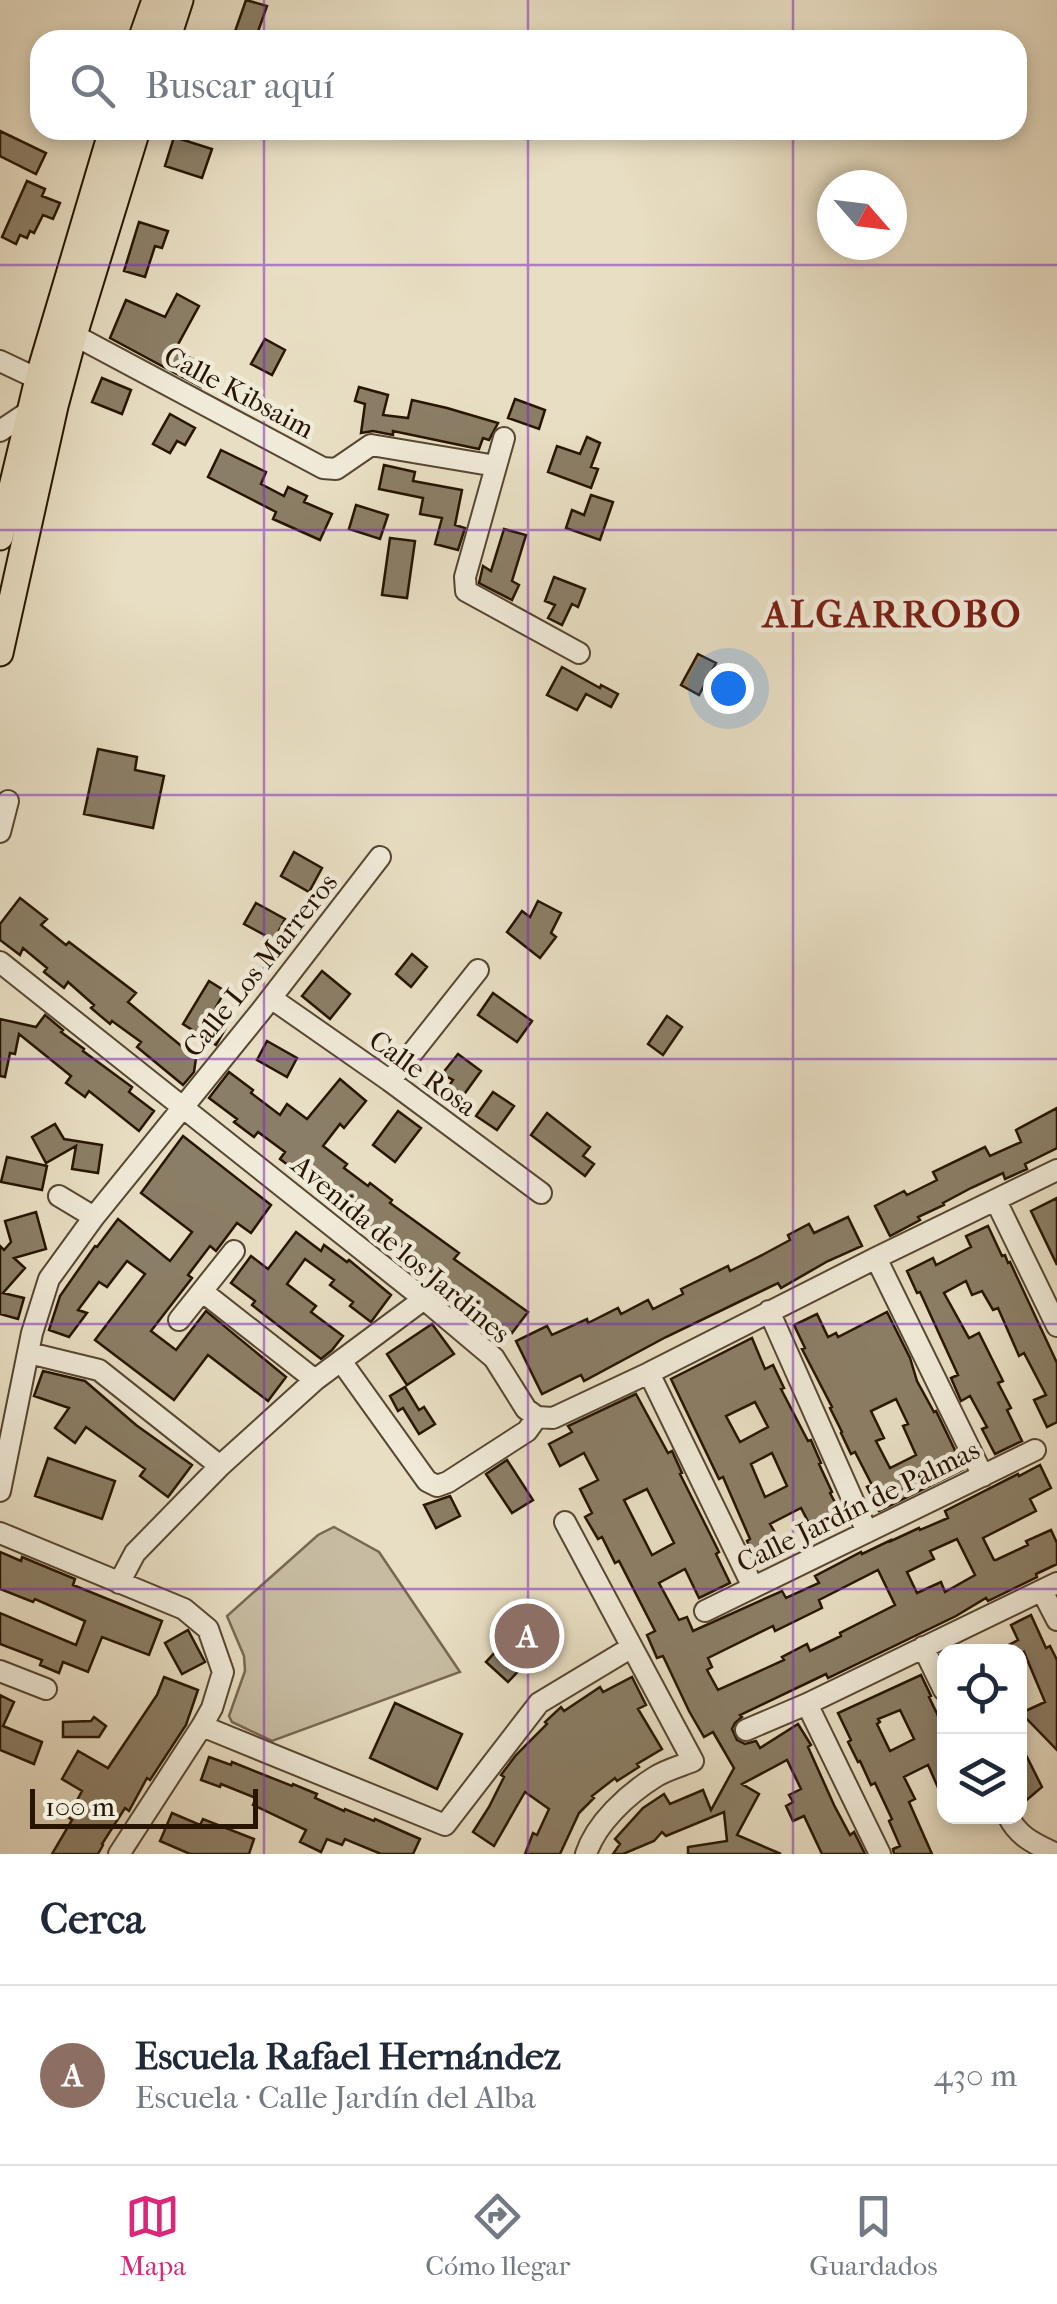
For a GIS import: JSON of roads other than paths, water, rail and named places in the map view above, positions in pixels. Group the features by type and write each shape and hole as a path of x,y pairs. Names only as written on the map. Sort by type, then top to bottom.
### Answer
{"main road":[{"path":"145,30 155,0"},
{"path":"170,30 180,0"},
{"path":"0,537 38,379 109,140"},
{"path":"0,652 55,406 134,140"}],"street":[{"name":"Calle Kibsaim","path":"74,335 323,468 336,469 371,445 496,466"},
{"path":"0,361 38,379"},
{"path":"0,431 30,410"},
{"path":"504,438 465,578 466,592 579,653"},
{"path":"0,832 8,800"},
{"name":"Calle Los Marreros","path":"0,1491 32,1333 49,1279 380,856"},
{"name":"Avenida de los Jardines","path":"0,962 424,1298 494,1358 526,1409 537,1417"},
{"path":"390,1082 478,970"},
{"name":"Calle Rosa","path":"271,998 541,1193"},
{"path":"341,1360 427,1480 437,1486 527,1431 537,1417 553,1418 649,1373 1057,1170"},
{"path":"58,1196 94,1217"},
{"path":"996,1201 1057,1326"},
{"path":"178,1320 234,1251"},
{"path":"876,1258 983,1476"},
{"path":"202,1292 315,1380"},
{"path":"119,1582 135,1553 220,1466 315,1380 424,1298"},
{"path":"769,1311 867,1532"},
{"path":"29,1353 99,1370 220,1466"},
{"path":"649,1373 753,1588"},
{"name":"Calle Jardín de Palmas","path":"705,1611 1035,1450"},
{"path":"565,1522 693,1762 657,1776 617,1807 586,1854"},
{"path":"0,1533 184,1609 208,1630 223,1672 212,1708 129,1851"},
{"path":"746,1730 1049,1587 1057,1620"},
{"path":"202,1726 445,1824 539,1703 632,1647"},
{"path":"923,1647 937,1676"},
{"path":"0,1671 46,1689"},
{"path":"807,1704 880,1854"},
{"path":"1012,1824 1026,1839 1056,1854"}],"place":[{"name":"Escuela Rafael Hernández","path":"527,1636"}],"district":[{"name":"ALGARROBO","path":"893,614"}]}
